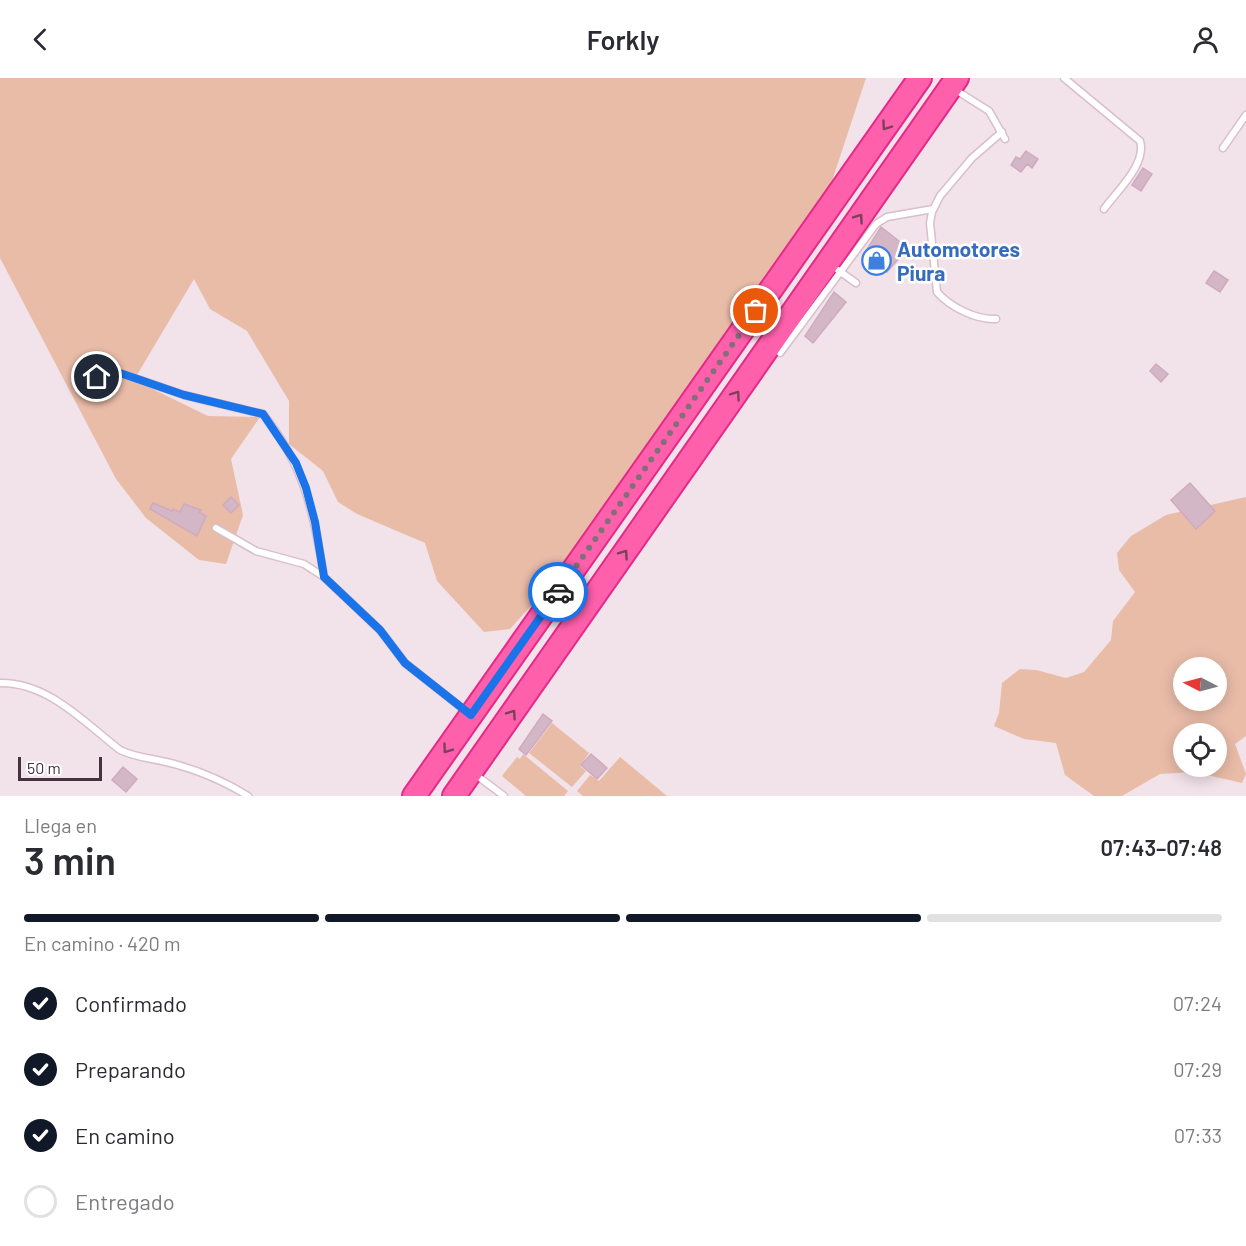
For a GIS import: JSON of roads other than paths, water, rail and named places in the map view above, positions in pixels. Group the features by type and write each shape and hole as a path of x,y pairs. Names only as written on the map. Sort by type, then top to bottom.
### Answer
{"highway":[{"path":"414,796 920,78"},
{"path":"454,796 834,267 954,83"}],"lane":[{"path":"1064,78 1140,141 1142,149 1140,161 1104,209"},
{"path":"954,83 984,106 1005,139"},
{"path":"1223,148 1246,115"},
{"path":"996,319 977,318 947,301 937,292 930,224 933,209 972,158 1002,132"},
{"path":"780,353 834,267 876,224 887,217 933,209"},
{"path":"834,267 856,283"},
{"path":"97,377 110,372 120,373 184,395 263,414 296,463 306,488 315,522 324,577"},
{"path":"216,528 256,551 304,564 324,577 380,630 405,663 471,715"},
{"path":"0,682 27,686 51,696 120,750 132,756 153,759 207,775 223,781 248,796"},
{"path":"471,772 504,796"}],"place":[{"name":"Automotores Piura","path":"876,260"}]}
